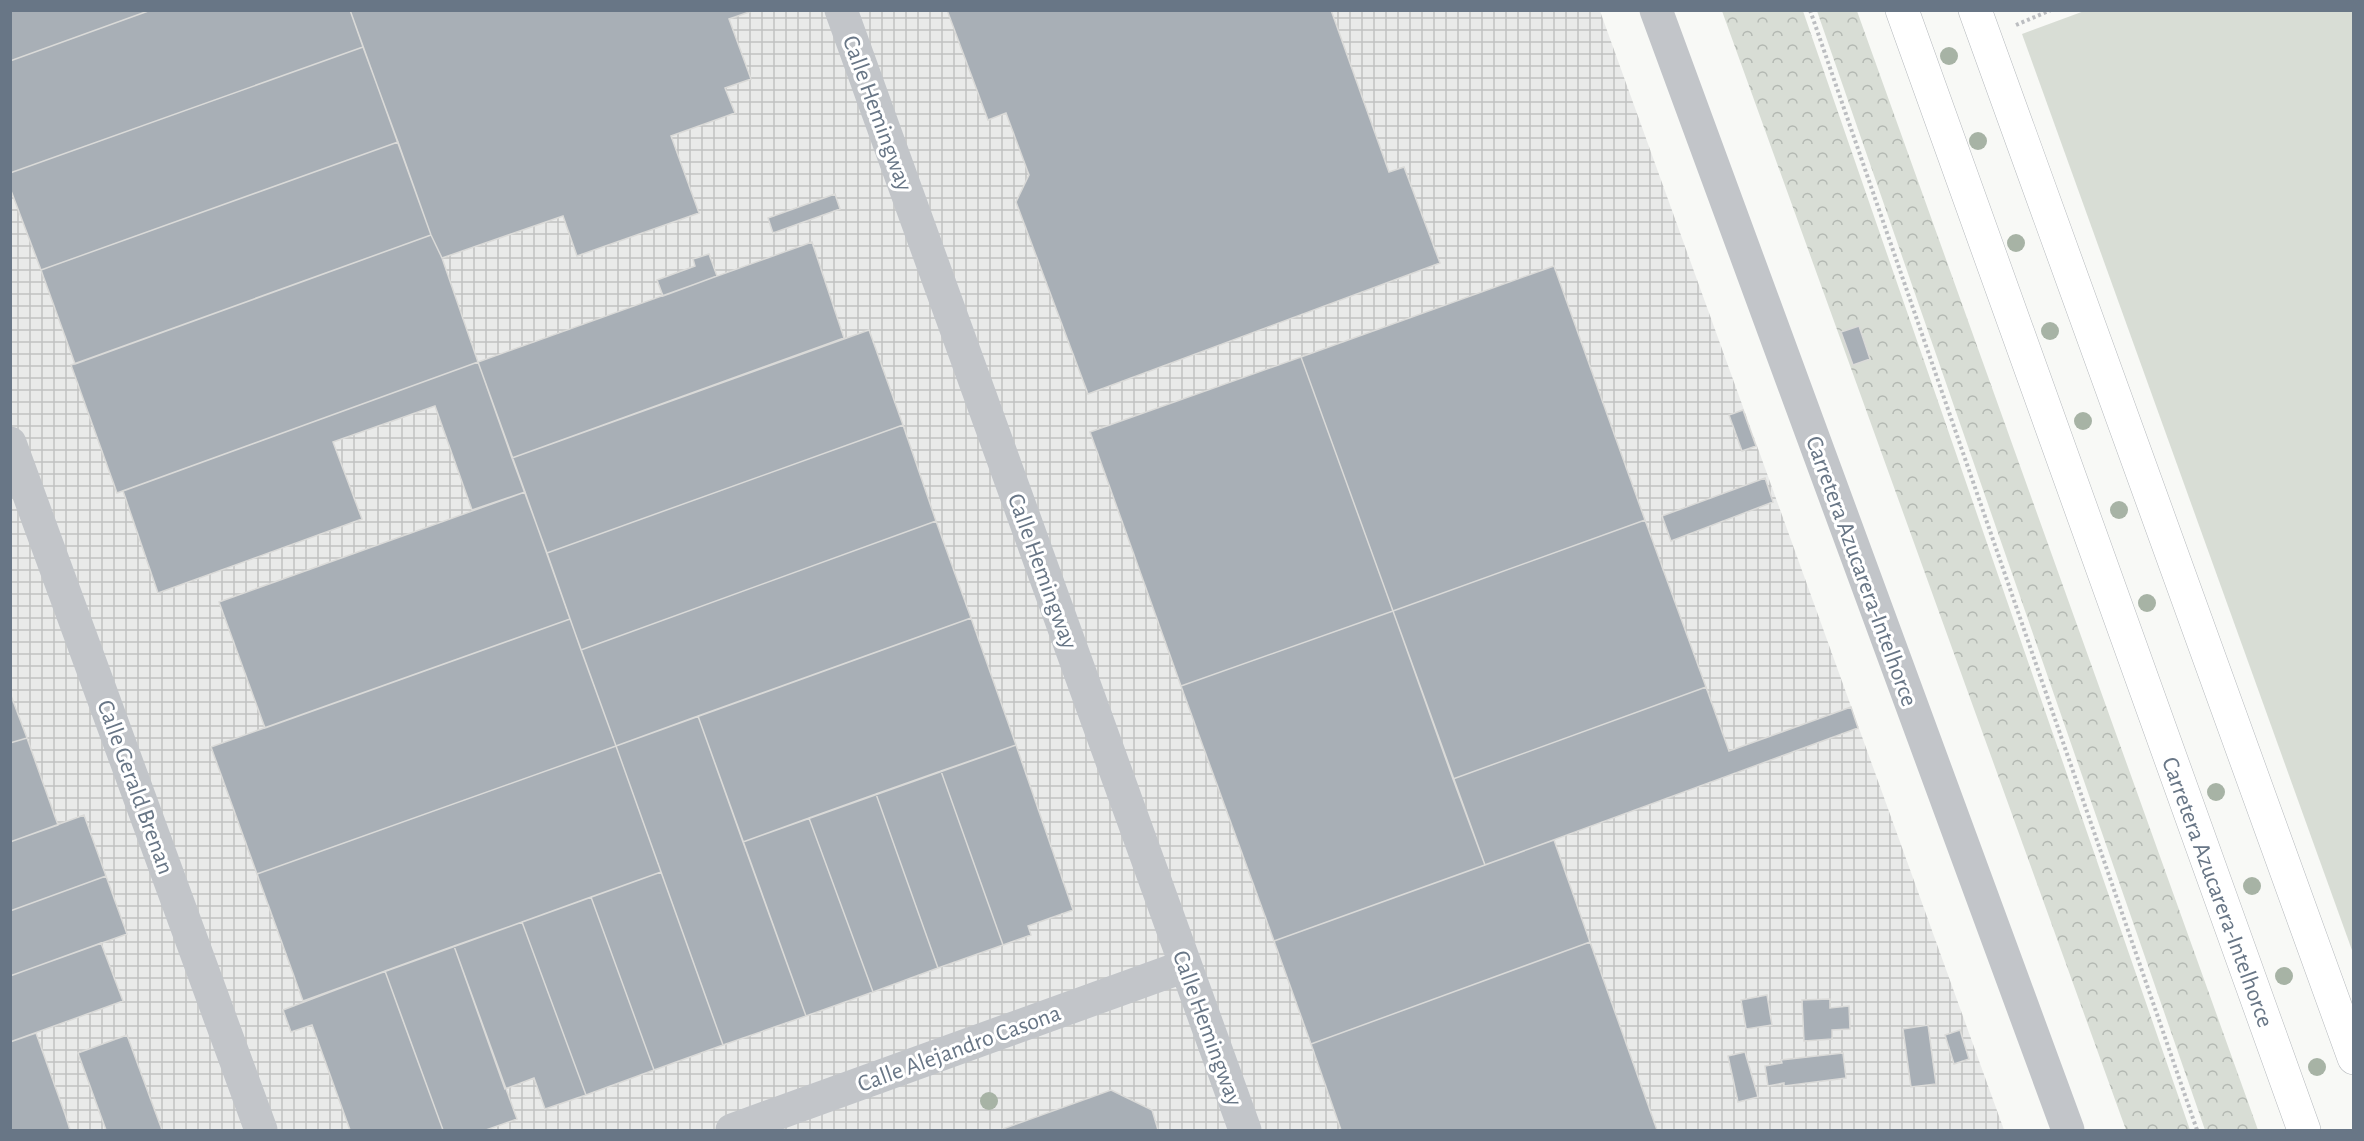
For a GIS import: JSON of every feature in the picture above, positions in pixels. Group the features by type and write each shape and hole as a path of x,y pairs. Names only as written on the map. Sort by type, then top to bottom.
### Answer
{"main road":[{"name":"Carretera Azucarera-Intelhorce","path":"1902,10 2304,1131"},
{"path":"1975,10 2354,1058"}],"street":[{"name":"Calle Hemingway","path":"841,10 1245,1131"},
{"name":"Carretera Azucarera-Intelhorce","path":"1656,10 2068,1131"},
{"name":"Calle Gerald Brenan","path":"10,443 261,1131"},
{"name":"Calle Alejandro Casona","path":"732,1131 1185,966"}],"path":[{"path":"1810,10 2197,1131"}],"shaded area":[{"path":"10,11 1600,11 2004,1130 11,1130"}],"green space":[{"path":"2087,10 2353,11 2353,953 2022,34"},
{"path":"1722,11 1803,11 2190,1130 2126,1130"},
{"path":"1817,11 1857,11 2258,1130 2205,1130"}],"building":[{"path":"10,10 151,10 10,61"},
{"path":"151,10 350,10 363,47 10,173 10,61"},
{"path":"350,10 755,10 729,19 751,79 725,88 735,113 671,136 699,213 577,256 563,216 442,258 431,235"},
{"path":"947,10 1331,10 1389,172 1404,167 1440,263 1088,394 1016,202 1029,175 1006,113 988,120"},
{"path":"363,47 398,142 41,270 10,188 10,173"},
{"path":"398,142 431,235 75,364 41,270"},
{"path":"835,194 840,209 773,233 768,218"},
{"path":"431,235 442,258 478,362 117,493 71,365"},
{"path":"812,242 844,338 512,458 478,362"},
{"path":"709,254 717,276 663,296 657,280 695,266 693,259"},
{"path":"1554,266 1645,520 1393,611 1301,357"},
{"path":"1859,326 1870,359 1853,365 1841,332"},
{"path":"869,330 903,425 547,553 512,458"},
{"path":"1301,357 1393,611 1181,686 1090,432"},
{"path":"478,362 525,492 472,510 435,406 333,442 362,519 158,593 123,491"},
{"path":"1743,410 1756,446 1742,451 1729,415"},
{"path":"903,425 936,521 581,650 547,553"},
{"path":"1765,478 1773,502 1671,541 1662,516"},
{"path":"525,492 570,619 265,728 219,602"},
{"path":"1645,520 1706,687 1453,779 1393,611"},
{"path":"936,521 971,618 616,746 581,650"},
{"path":"1393,611 1485,865 1274,941 1181,686"},
{"path":"971,618 1016,745 743,842 698,716"},
{"path":"570,619 616,746 257,874 211,747"},
{"path":"1706,687 1729,751 1851,707 1858,728 1485,865 1453,779"},
{"path":"10,693 27,738 10,743"},
{"path":"698,716 806,1016 723,1045 616,746"},
{"path":"27,738 58,825 10,842 10,743"},
{"path":"1016,745 1073,910 1028,926 1031,935 1003,945 941,771"},
{"path":"616,746 661,872 303,1001 257,874"},
{"path":"941,771 1003,945 938,968 876,794"},
{"path":"876,794 938,968 873,992 809,818"},
{"path":"84,815 106,876 10,911 10,842"},
{"path":"809,818 873,992 806,1016 743,842"},
{"path":"1554,840 1590,942 1311,1044 1274,941"},
{"path":"661,872 723,1045 654,1070 591,897"},
{"path":"106,876 127,934 10,976 10,911"},
{"path":"591,897 654,1070 586,1095 522,922"},
{"path":"522,922 586,1095 545,1109 534,1078 505,1089 454,946"},
{"path":"1590,942 1657,1130 1341,1130 1311,1044"},
{"path":"101,943 123,1001 10,1042 10,976"},
{"path":"454,946 517,1119 486,1130 443,1130 385,971"},
{"path":"385,971 443,1130 350,1130 312,1025 291,1032 283,1010"},
{"path":"1767,995 1772,1025 1746,1029 1741,1000"},
{"path":"1830,999 1830,1008 1849,1006 1850,1029 1832,1030 1832,1039 1804,1041 1802,1000"},
{"path":"1928,1025 1936,1084 1911,1087 1903,1029"},
{"path":"1960,1030 1969,1059 1954,1064 1945,1035"},
{"path":"36,1033 70,1130 10,1130 10,1042"},
{"path":"127,1035 162,1130 106,1130 78,1053"},
{"path":"1745,1052 1758,1097 1738,1102 1728,1056"},
{"path":"1843,1053 1846,1078 1768,1086 1765,1066 1782,1063 1781,1060"},
{"path":"1111,1090 1152,1110 1158,1130 1000,1130"}]}
